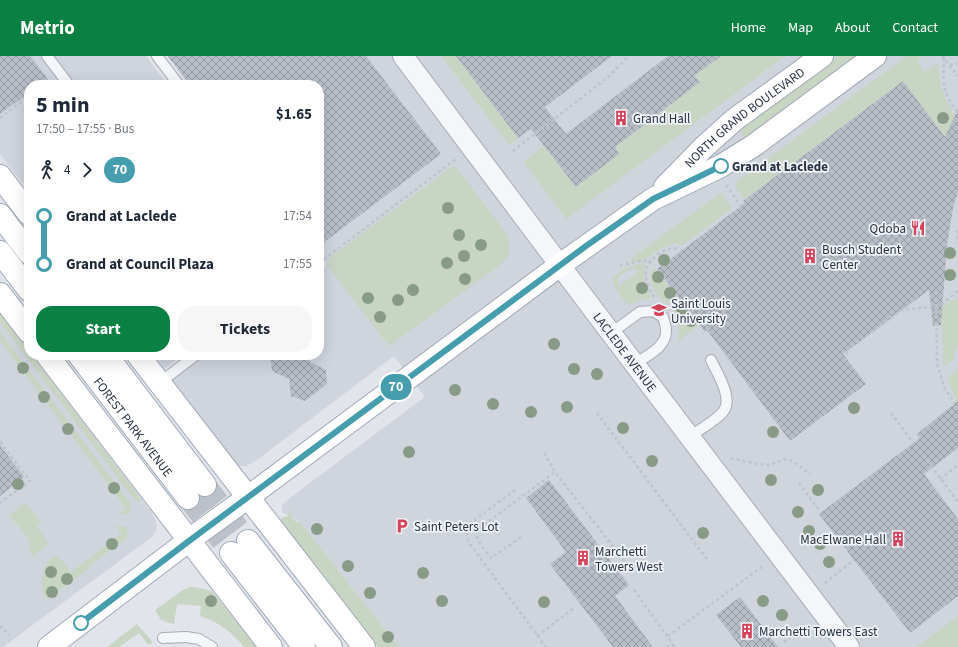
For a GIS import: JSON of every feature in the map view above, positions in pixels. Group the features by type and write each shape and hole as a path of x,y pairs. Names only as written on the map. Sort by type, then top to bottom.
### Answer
{"main road":[{"name":"NORTH GRAND BOULEVARD","path":"653,199 704,147 734,120 822,56"},
{"name":"NORTH GRAND BOULEVARD","path":"49,647 194,537 560,265 653,199 721,166 753,146 875,56"},
{"path":"0,176 24,207"},
{"path":"0,215 24,246"},
{"path":"0,252 24,283"},
{"path":"0,294 24,325"},
{"path":"51,360 194,537 271,647"},
{"name":"FOREST PARK AVENUE","path":"83,360 188,498"},
{"name":"FOREST PARK AVENUE","path":"110,360 205,485"},
{"path":"142,360 242,502 364,647"},
{"path":"304,647 239,547 332,647"}],"street":[{"name":"LACLEDE AVENUE","path":"403,56 849,647"}],"lane":[{"path":"47,56 65,80"},
{"path":"157,56 175,80"},
{"path":"611,333 640,312 653,311 663,317 666,330 664,342 650,354 634,364"},
{"path":"159,383 189,360"},
{"path":"690,437 722,413 726,408 727,396 711,360"},
{"path":"163,638 186,637 199,639 212,647"}],"path":[{"path":"513,151 607,78 629,56"},
{"path":"943,57 958,76"},
{"path":"943,57 943,82 950,104 958,112"},
{"path":"950,65 958,63"},
{"path":"0,118 24,100"},
{"path":"324,259 457,159 453,154"},
{"path":"725,185 741,206"},
{"path":"958,230 958,243"},
{"path":"656,299 648,286 646,270 651,261 660,253 676,247 681,250"},
{"path":"620,265 647,260 651,261"},
{"path":"848,355 846,351 902,310 937,306 942,304 958,290"},
{"path":"936,292 937,363 945,389 955,403"},
{"path":"597,413 709,562"},
{"path":"891,413 958,502"},
{"path":"0,442 30,481 0,503"},
{"path":"544,453 555,472 628,566"},
{"path":"729,457 739,461 768,465 782,460 789,460 810,474"},
{"path":"940,479 958,465"},
{"path":"521,537 492,558 477,538 476,534 477,530 555,472"},
{"path":"799,483 820,510"},
{"path":"515,490 470,524 467,528 467,533 469,543 546,647"},
{"path":"810,595 854,560"},
{"path":"668,636 763,566"},
{"path":"634,590 675,647"},
{"path":"538,636 574,608"},
{"path":"784,642 823,612"},
{"path":"0,626 9,635"},
{"path":"667,647 672,643"}],"shaded area":[{"path":"0,56 146,56 164,80 24,80 24,185 0,154"},
{"name":"Saint Louis University","path":"167,56 958,56 958,647 399,647 300,522 282,512 282,506 287,500 425,397 394,356 247,466 240,466 231,459 172,380 198,360 324,360 324,266 326,265 324,262 324,80 185,80"},
{"path":"0,312 24,343 24,360 36,360 152,513 157,525 153,536 3,647 0,647"},
{"path":"158,360 176,360 164,369"}],"green space":[{"path":"441,56 456,56 518,138 509,145"},
{"path":"712,56 785,56 566,219 524,162 544,146 576,187 619,154 615,147 699,83 694,76 715,60"},
{"path":"838,56 858,56 745,137 740,130 742,128"},
{"path":"907,56 923,56 917,61 925,72 937,64 938,66 943,92 955,115 945,137 903,81 745,199 736,188 736,182"},
{"path":"452,167 456,167 509,237 509,255 500,265 389,346 327,265 331,257"},
{"path":"721,193 732,208 683,245 675,243 666,246 649,257 630,262 634,256"},
{"path":"643,263 646,264 645,283 650,298 647,300 642,299 628,305 616,289 613,278 623,269","holes":["634,268 637,269 638,272 619,286 619,277"]},
{"path":"655,268 676,297 666,304 652,286 650,272"},
{"path":"958,299 958,345 955,350 953,360 943,367 942,308 950,301"},
{"path":"682,304 693,319 698,316 703,322 678,341 679,325 674,311"},
{"path":"0,312 24,343 24,354 0,322"},
{"path":"0,332 131,504 129,515 118,514 126,508 0,341"},
{"path":"29,360 36,360 141,499 136,502"},
{"path":"958,369 958,401 957,402 947,378"},
{"path":"26,504 41,522 37,527 48,544 32,557 29,540 19,526 10,517 10,515"},
{"path":"289,508 293,519 300,522 399,647 378,647 288,534 282,524 281,518 288,516"},
{"path":"115,526 128,527 126,539 90,565 90,568 47,599 42,588 42,580 46,565 50,559 54,557 59,558 71,572 121,534"},
{"path":"191,587 212,591 256,647 244,647 225,628 200,616 201,606 177,604 174,624 161,620 155,610 183,590"},
{"path":"958,616 958,647 917,647"},
{"path":"137,624 151,640 151,644 148,644 139,633 119,647 107,647"}],"building":[{"path":"0,56 30,56 48,79 24,80 24,97 0,114"},
{"path":"168,56 366,56 441,154 324,242 324,80 186,80"},
{"name":"Grand Hall","path":"456,56 612,56 545,107 566,134 668,56 721,56 694,76 700,82 615,147 619,154 576,187 531,129 518,138"},
{"name":"Busch Student Center","path":"903,81 945,137 958,109 958,191 953,208 947,245 941,325 933,326 929,290 843,354 866,384 790,441 707,330 705,332 657,269 745,203 743,201"},
{"path":"271,360 310,360 310,362 326,370 327,384 305,401 291,396 289,379 272,371"},
{"name":"MacElwane Hall","path":"958,401 958,448 924,474 958,519 958,596 910,633 819,514 920,438 917,434"},
{"path":"0,445 24,477 0,496"},
{"name":"Marchetti Towers West","path":"549,480 629,585 615,596 653,647 613,647 550,564 566,552 526,498"},
{"name":"Marchetti Towers East","path":"740,597 778,647 741,647 716,615"}],"tunnel":[{"path":"205,485 248,541"},
{"path":"188,498 231,553"}],"bus line":[{"name":"70","path":"81,623 586,246 653,199 721,166"}],"place":[{"name":"Grand Hall","path":"621,118"},
{"name":"Grand at Laclede","path":"721,166"},
{"name":"Qdoba","path":"918,228"},
{"name":"Busch Student Center","path":"810,256"},
{"name":"Saint Louis University","path":"659,310"},
{"name":"Saint Peters Lot","path":"402,526"},
{"name":"MacElwane Hall","path":"898,539"},
{"name":"Marchetti Towers West","path":"583,558"},
{"name":"Marchetti Towers East","path":"747,631"}]}
